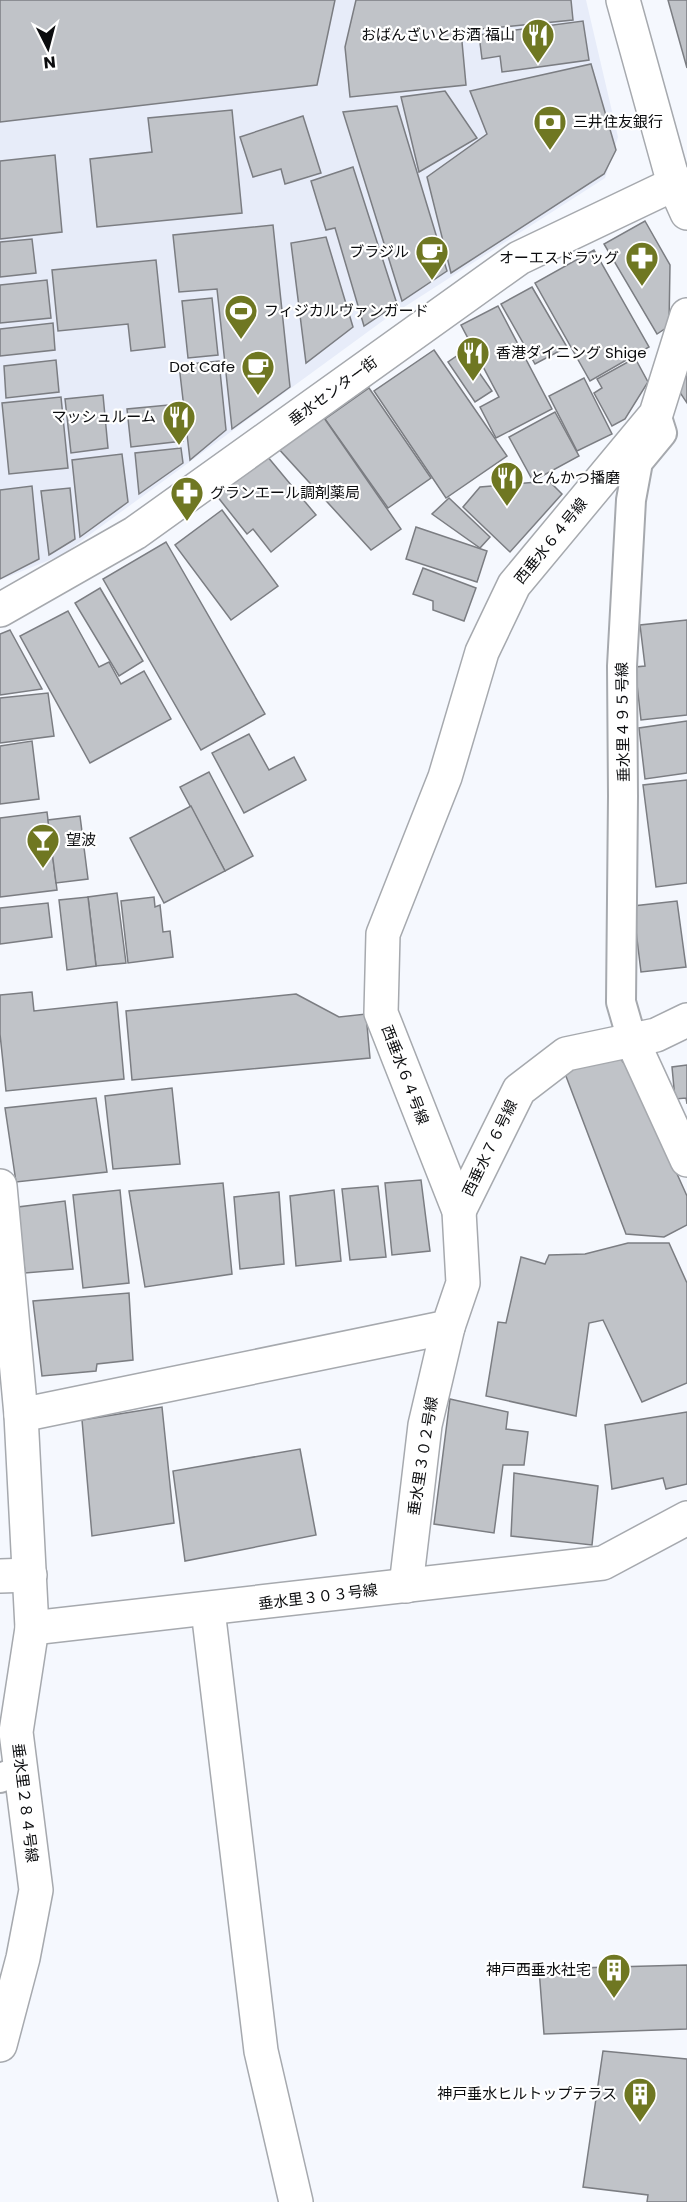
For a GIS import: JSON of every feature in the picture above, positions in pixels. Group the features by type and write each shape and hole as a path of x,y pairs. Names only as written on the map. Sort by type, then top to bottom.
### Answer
{"street":[{"path":"623,0 683,194"},
{"name":"垂水センター街","path":"0,610 135,533 519,258 683,194"},
{"name":"西垂水６４号線","path":"448,1327 463,1282 459,1211 381,1013 383,934 445,777 482,652 514,585 656,414 687,315"},
{"name":"西垂水７６号線","path":"459,1211 519,1090 566,1054 656,1035 687,1020"},
{"path":"632,1040 687,1160"},
{"name":"垂水里２８４号線","path":"0,1186 21,1415 15,1576 32,1628 10,1774 36,1890 23,1958 0,2045"},
{"path":"21,1415 448,1327"},
{"name":"垂水里３０２号線","path":"406,1586 425,1425 448,1327"},
{"name":"垂水里３０３号線","path":"32,1628 208,1610 603,1563 687,1518"},
{"path":"208,1610 261,2051 296,2202"}],"lane":[{"name":"垂水里４９５号線","path":"632,1040 621,1002 624,796 622,666 631,500 638,462 662,433 656,414"}],"shaded area":[{"path":"0,0 586,0 618,137 605,178 384,320 62,555 0,580"}],"building":[{"path":"0,0 335,0 317,85 0,122"},
{"path":"356,0 571,0 573,20 461,31 466,85 350,97 345,47"},
{"path":"668,0 687,0 687,68"},
{"path":"583,21 589,60 502,72 500,56 482,59 479,35"},
{"path":"591,64 616,150 604,174 451,273 427,177 487,134 470,91"},
{"path":"445,91 477,138 419,172 401,97"},
{"path":"397,106 447,271 402,301 343,112"},
{"path":"232,110 242,213 97,227 90,159 152,152 148,118"},
{"path":"303,116 321,173 285,184 281,169 253,177 240,137"},
{"path":"55,155 62,232 0,239 0,161"},
{"path":"353,167 397,304 364,326 335,228 326,230 311,181"},
{"path":"645,221 670,265 669,326 657,334 604,244"},
{"path":"273,225 290,387 232,429 217,289 179,292 173,235"},
{"path":"326,237 353,327 306,363 291,243"},
{"path":"32,239 36,273 0,277 0,242"},
{"path":"594,250 649,347 590,381 535,283"},
{"path":"156,260 165,347 131,351 128,324 58,331 52,270"},
{"path":"47,280 51,318 0,323 0,285"},
{"path":"532,287 567,347 535,364 501,304"},
{"path":"212,298 218,355 188,358 182,301"},
{"path":"498,306 552,409 496,438 480,407 499,397 461,325"},
{"path":"53,323 55,350 0,356 0,329"},
{"path":"434,350 507,456 446,498 374,391"},
{"path":"464,351 492,391 475,402 448,362"},
{"path":"635,358 648,382 625,419 612,426 594,393 602,388 597,379"},
{"path":"56,360 59,392 6,398 4,366"},
{"path":"219,361 226,430 190,460 179,365"},
{"path":"687,375 687,403 677,388"},
{"path":"584,378 612,434 577,451 549,396"},
{"path":"369,388 431,478 388,508 325,419"},
{"path":"103,395 108,448 71,453 65,399"},
{"path":"61,397 68,468 9,474 2,403"},
{"path":"179,404 183,441 131,447 127,409"},
{"path":"555,412 579,456 533,481 509,437"},
{"path":"322,415 401,529 371,550 277,447"},
{"path":"181,448 183,463 139,494 135,453"},
{"path":"122,454 128,502 80,537 72,460"},
{"path":"267,456 316,515 271,552 253,529 247,534 217,496"},
{"path":"549,481 562,494 510,552 463,507 480,487"},
{"path":"32,486 39,559 0,579 0,490"},
{"path":"70,488 75,539 49,555 41,491"},
{"path":"449,498 490,537 480,548 432,514"},
{"path":"222,510 278,586 231,620 175,545"},
{"path":"416,527 487,551 477,582 406,559"},
{"path":"166,542 265,714 201,750 103,579"},
{"path":"423,568 476,588 464,621 433,610 433,601 413,594"},
{"path":"100,588 143,661 119,676 75,603"},
{"path":"68,611 99,667 109,662 121,684 144,671 171,719 90,763 20,636"},
{"path":"687,620 687,715 641,720 635,667 645,666 640,625"},
{"path":"10,630 42,689 0,695 0,634"},
{"path":"48,693 54,736 0,743 0,698"},
{"path":"687,721 687,773 645,779 639,728"},
{"path":"249,734 269,770 294,757 306,780 244,813 212,753"},
{"path":"32,741 39,799 0,804 0,746"},
{"path":"209,772 253,856 225,871 180,787"},
{"path":"687,780 687,883 656,887 643,785"},
{"path":"191,806 225,871 164,903 130,838"},
{"path":"47,812 57,890 0,897 0,818"},
{"path":"80,816 88,879 56,883 48,820"},
{"path":"117,893 126,963 96,966 88,897"},
{"path":"88,897 96,966 67,970 59,900"},
{"path":"154,897 155,907 160,905 163,932 170,931 173,957 128,963 121,901"},
{"path":"677,901 686,967 641,972 633,906"},
{"path":"48,903 52,937 0,944 0,908"},
{"path":"32,992 34,1011 117,1002 124,1079 6,1091 0,1034 0,995"},
{"path":"296,994 339,1017 366,1014 370,1058 132,1080 126,1011"},
{"path":"616,1053 631,1072 687,1196 687,1225 664,1237 626,1234 564,1071"},
{"path":"687,1065 687,1104 686,1098 675,1099 672,1067"},
{"path":"172,1088 180,1164 113,1169 105,1096"},
{"path":"96,1098 107,1172 16,1182 5,1108"},
{"path":"421,1180 430,1251 392,1255 385,1183"},
{"path":"223,1183 232,1274 145,1287 129,1191"},
{"path":"378,1186 386,1257 350,1260 342,1189"},
{"path":"120,1190 129,1283 83,1288 73,1195"},
{"path":"334,1190 341,1261 296,1266 290,1196"},
{"path":"279,1192 284,1264 240,1269 234,1197"},
{"path":"65,1201 73,1269 25,1273 18,1207"},
{"path":"628,1243 669,1243 687,1283 687,1383 642,1402 603,1320 589,1323 576,1416 486,1396 498,1322 506,1323 521,1257 545,1264 549,1255 585,1254"},
{"path":"129,1293 133,1360 97,1364 96,1371 42,1376 33,1301"},
{"path":"450,1399 508,1412 506,1429 528,1432 524,1465 503,1465 494,1533 434,1524"},
{"path":"162,1407 174,1523 92,1536 82,1420"},
{"path":"687,1412 687,1484 666,1489 663,1478 612,1489 605,1425"},
{"path":"300,1449 316,1535 185,1561 173,1471"},
{"path":"514,1473 598,1486 592,1545 511,1536"},
{"name":"神戸西垂水社宅","path":"687,1965 687,2029 544,2034 539,1969"},
{"name":"神戸垂水ヒルトップテラス","path":"603,2051 687,2059 687,2202 647,2202 648,2195 583,2187"}],"place":[{"name":"おばんざいとお酒 福山","path":"538,64"},
{"name":"三井住友銀行","path":"550,151"},
{"name":"ブラジル","path":"432,281"},
{"name":"オーエスドラッグ","path":"642,287"},
{"name":"フィジカルヴァンガード","path":"241,340"},
{"name":"香港ダイニング Shige","path":"473,382"},
{"name":"Dot Cafe","path":"258,396"},
{"name":"マッシュルーム","path":"179,446"},
{"name":"とんかつ播磨","path":"507,507"},
{"name":"グランエール調剤薬局","path":"187,522"},
{"name":"望波","path":"43,869"},
{"name":"神戸西垂水社宅","path":"614,1999"},
{"name":"神戸垂水ヒルトップテラス","path":"640,2123"}]}
